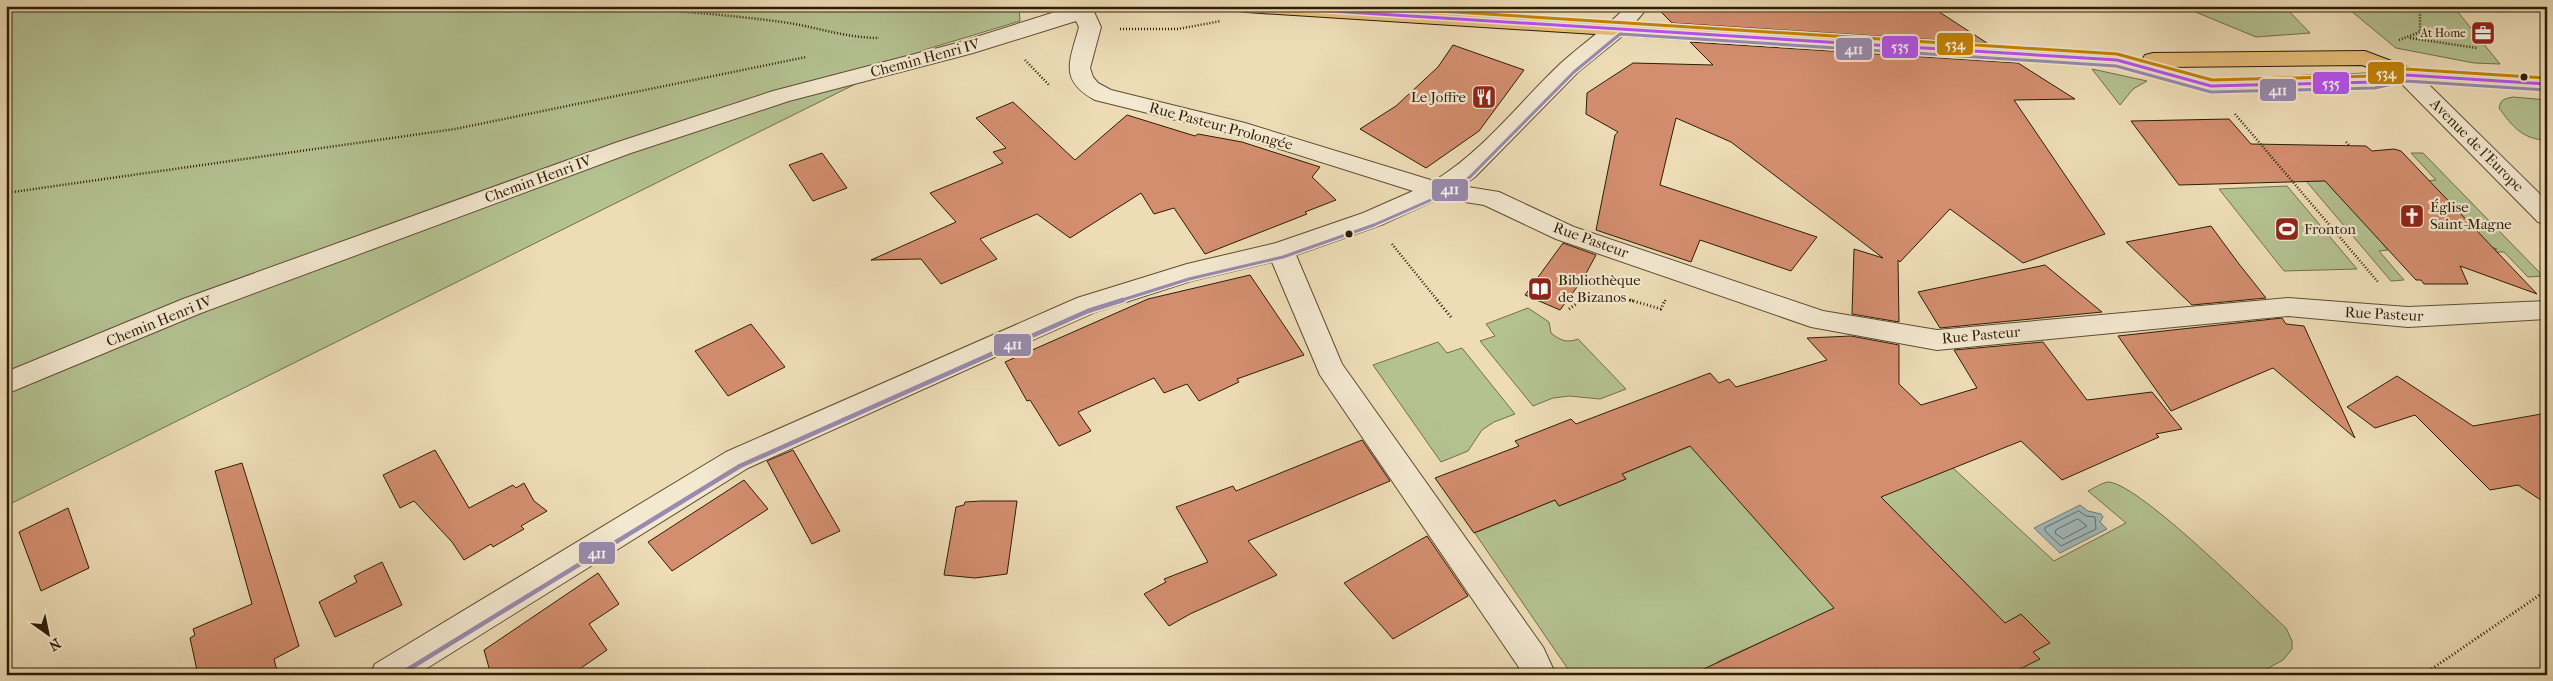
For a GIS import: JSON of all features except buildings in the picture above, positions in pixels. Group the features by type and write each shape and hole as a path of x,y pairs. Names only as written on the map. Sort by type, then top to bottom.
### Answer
{"main road":[{"path":"1255,7 2117,60 2365,58 2406,75"},
{"path":"2117,60 2211,86 2375,82 2406,75 2547,84"}],"street":[{"path":"387,675 737,460 1086,305 1187,273 1281,251 1372,219 1437,190 1466,172 1570,67 1618,28 1639,6"},
{"name":"Chemin Henri IV","path":"6,384 192,306 623,148 781,96 1086,15"},
{"name":"Rue Pasteur Prolongée","path":"1086,15 1079,68 1086,84 1102,95 1237,128 1437,190"},
{"name":"Avenue de l'Europe","path":"2406,75 2547,216"},
{"name":"Rue Pasteur","path":"1437,190 1490,198 1565,232 1821,320 1937,340 2288,307 2408,317 2547,310"},
{"path":"1281,251 1330,368 1531,657 1539,675"}],"path":[{"path":"599,6 676,10 754,18 794,24 845,36 883,39 874,42"},
{"path":"2391,42 2409,38 2420,32 2420,13 2416,6"},
{"path":"1086,15 1146,30 1178,29 1218,22 1255,7"},
{"path":"2409,38 2477,48"},
{"path":"965,48 1024,59 1032,65 1050,87 1064,96 1102,95"},
{"path":"6,193 454,128 810,56"},
{"path":"2211,86 2408,317"},
{"path":"2346,142 2350,146"},
{"path":"1372,219 1451,317"},
{"path":"1569,309 1583,299 1610,296 1661,309 1679,271"},
{"path":"2423,675 2547,590"}],"green space":[{"path":"6,6 954,6 1019,8 1020,21 924,50 6,506"},
{"path":"2181,6 2284,6 2310,33 2256,37"},
{"path":"2345,6 2453,6 2500,64 2474,63 2396,48"},
{"path":"2092,69 2147,81 2133,89 2120,105"},
{"path":"2513,97 2547,100 2547,140 2531,138 2525,135 2504,115 2499,108 2502,101"},
{"path":"2411,153 2423,153 2543,276 2528,277 2504,252 2497,252 2495,250 2497,249 2491,247 2471,226 2473,225 2471,222 2467,222 2425,181 2436,180"},
{"path":"2308,154 2388,250 2379,251 2404,280 2391,281 2284,155"},
{"name":"Fronton","path":"2287,186 2357,269 2284,271 2219,189"},
{"path":"1528,308 1549,322 1551,333 1558,338 1567,341 1578,339 1626,389 1600,399 1569,396 1553,398 1533,406 1480,341 1495,336 1486,324"},
{"path":"1438,342 1447,353 1462,348 1515,414 1494,422 1482,430 1468,451 1441,462 1373,365"},
{"path":"1725,432 1901,579 1719,661 1701,675 1572,675 1466,520 1477,532 1555,500 1559,506 1626,479 1622,474"},
{"path":"1952,467 2054,561 2126,523 2088,491 2109,482 2125,488 2199,546 2286,628 2292,641 2292,649 2283,660 2256,675 2008,675 2039,658 1877,493"}],"water":[{"path":"2080,505 2088,511 2101,514 2103,517 2100,522 2107,529 2060,553 2034,528"}],"transit line":[{"name":"535","path":"1250,6 2117,60 2211,86 2375,82 2406,75 2547,84"},
{"name":"534","path":"1359,6 2117,54 2212,80 2374,76 2406,69 2547,78"},
{"name":"411","path":"399,675 740,466 1088,311 1189,279 1283,257 1374,225 1440,196 1470,177 1574,72 1620,34 2116,66 2211,92 2375,88 2406,81 2547,90"}],"place":[{"name":"At Home","path":"2483,33"},
{"name":"Le Joffre","path":"1484,97"},
{"name":"Église Saint-Magne","path":"2412,216"},
{"name":"Fronton","path":"2287,229"},
{"name":"Bibliothèque de Bizanos","path":"1540,289"}]}
